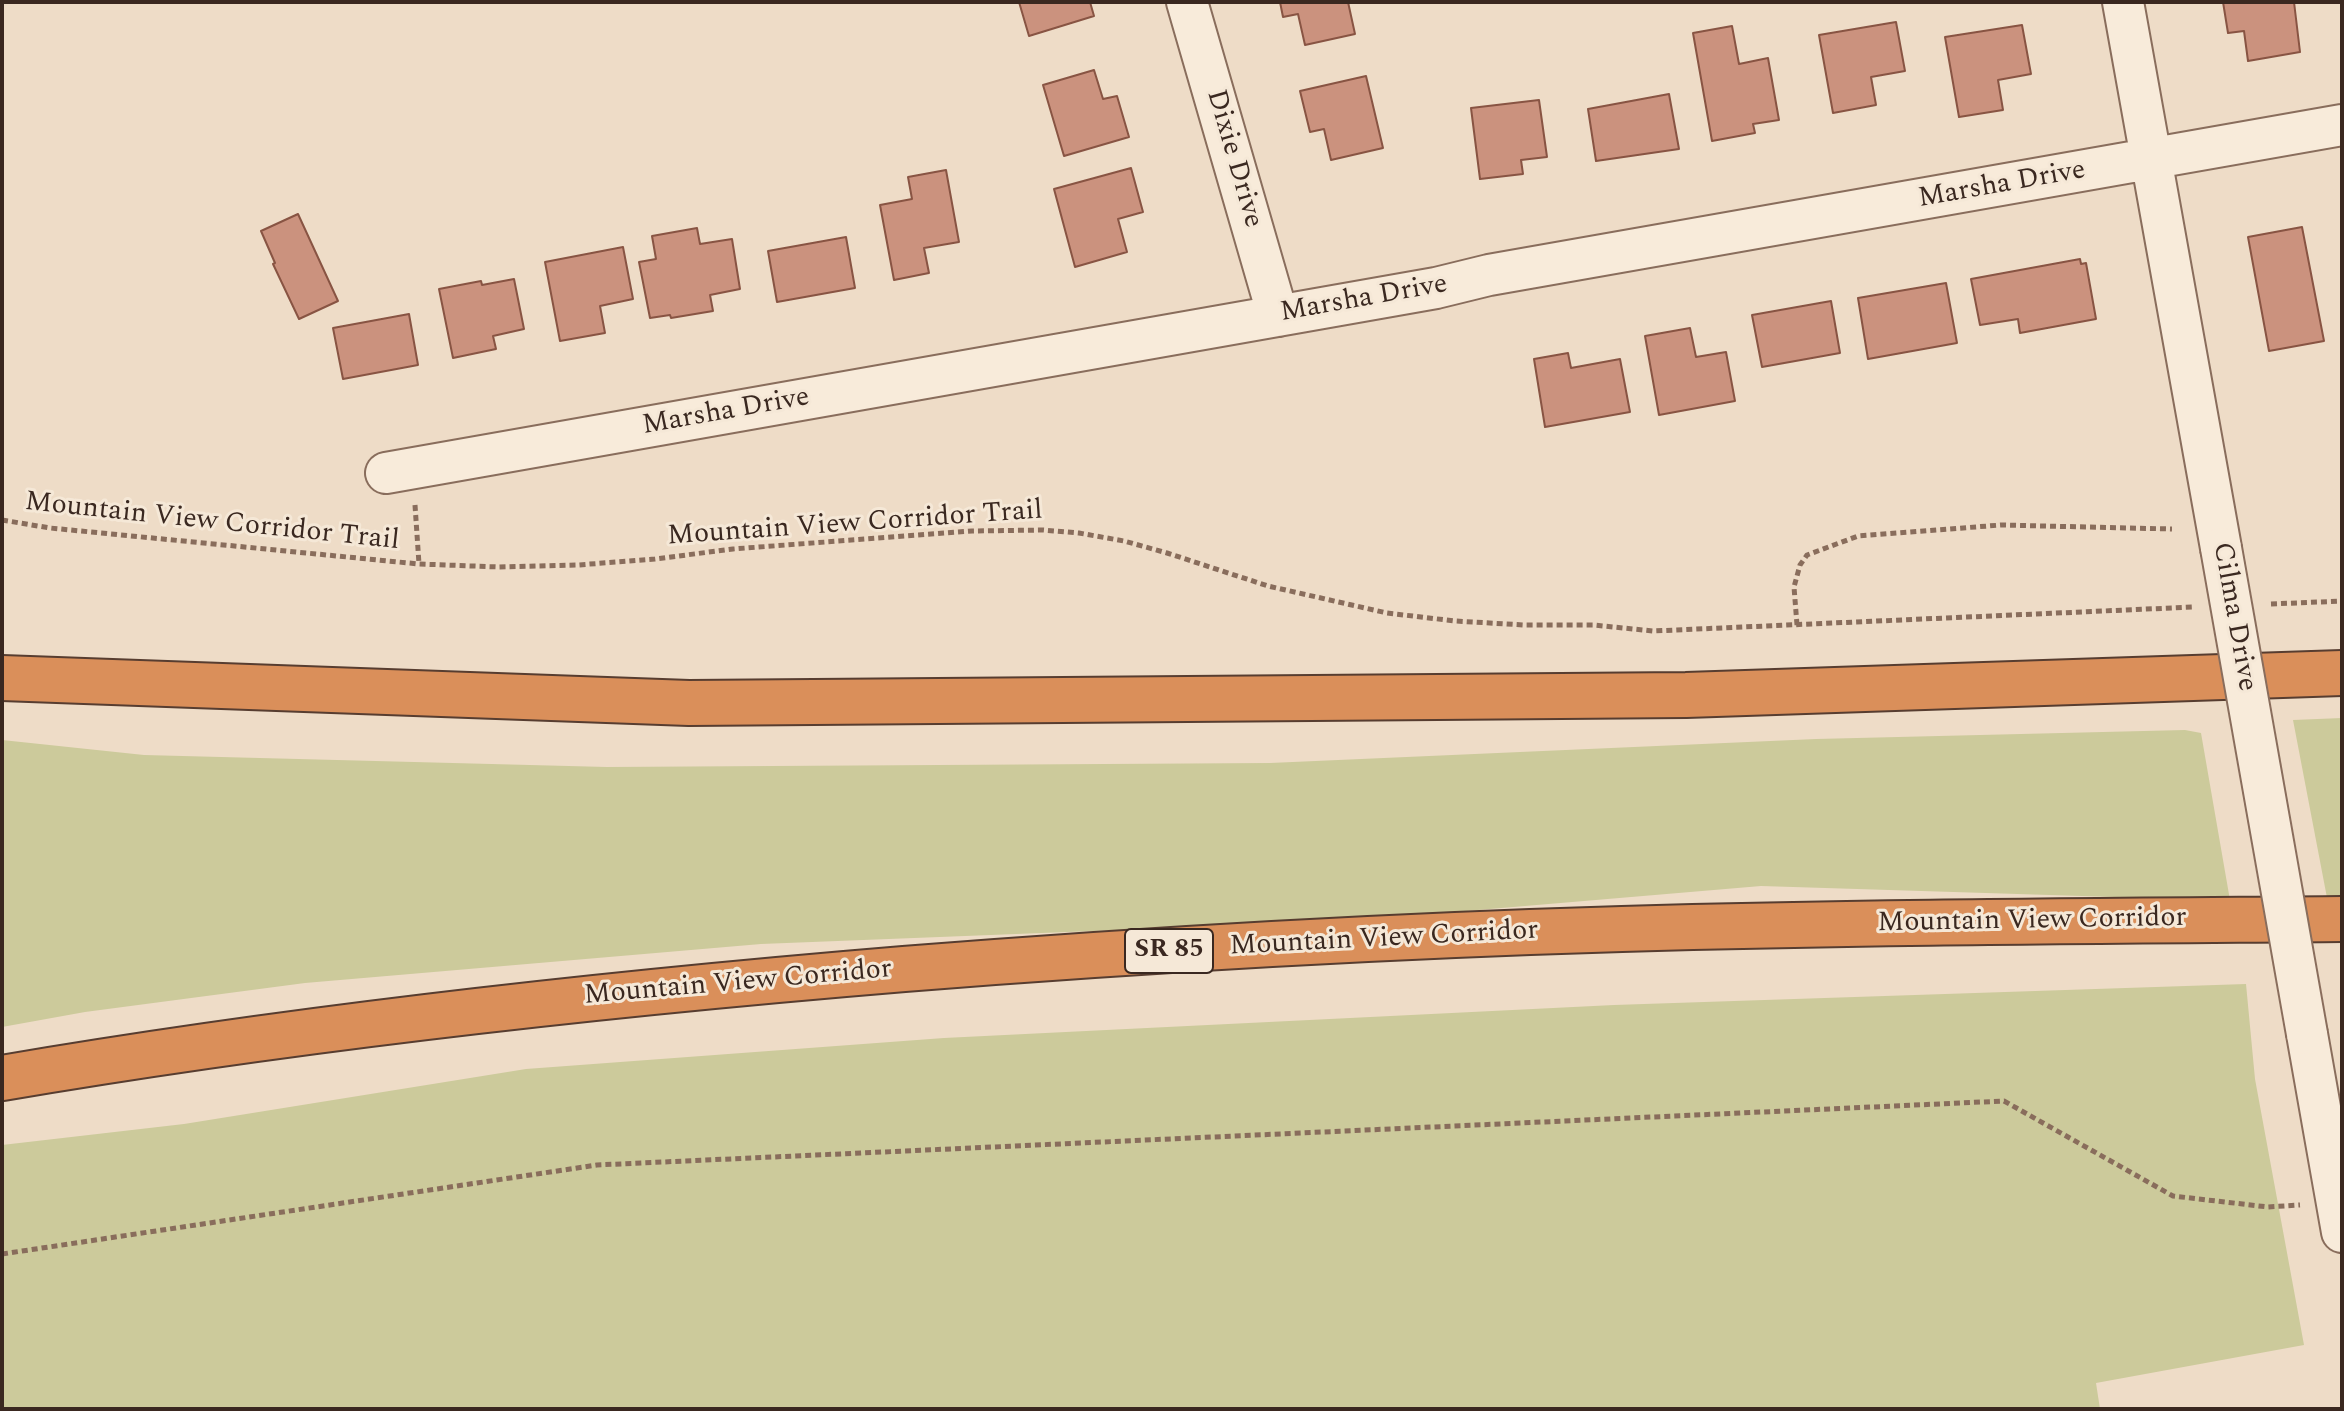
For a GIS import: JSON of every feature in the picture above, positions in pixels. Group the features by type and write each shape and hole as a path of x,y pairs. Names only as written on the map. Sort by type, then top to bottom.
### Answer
{"highway":[{"path":"2,678 689,703 1686,695 2342,673"},
{"name":"Mountain View Corridor","path":"2,1078 252,1039 508,1006 1040,958 1331,941 1621,929 2342,919"}],"street":[{"name":"Dixie Drive","path":"1187,2 1278,316"},
{"name":"Cilma Drive","path":"2123,2 2340,1217"},
{"name":"Marsha Drive","path":"386,473 2342,125"}],"path":[{"path":"415,500 419,564"},
{"name":"Mountain View Corridor Trail","path":"2,520 66,530 419,564 499,567 578,565 733,549 984,531 1043,530 1124,541 1268,586 1387,613 1455,621 1593,625 1653,631 2205,606"},
{"path":"1797,625 1794,587 1800,565 1807,555 1858,536 2001,525 2172,529"},
{"path":"2266,604 2342,601"},
{"path":"2,1254 597,1165 2004,1101 2173,1196 2340,1217"}],"shaded area":[{"path":"2342,718 2342,901 2328,903 2293,720"},
{"path":"2185,730 2201,733 2231,906 2146,898 1761,886 1348,921 761,944 305,983 85,1012 2,1027 2,740 144,755 607,767 1270,763 1816,739"},
{"path":"2246,984 2255,1079 2304,1345 2096,1383 2100,1409 2,1409 2,1145 184,1124 526,1069 944,1038 1614,1005"}],"building":[{"path":"1019,2 1090,2 1094,16 1029,36"},
{"path":"1280,2 1348,2 1355,34 1305,45 1298,14 1283,17"},
{"path":"2223,2 2294,2 2300,52 2248,61 2244,31 2228,33"},
{"path":"1896,22 1905,71 1871,77 1876,105 1833,113 1819,35"},
{"path":"2022,25 2031,74 1998,80 2003,110 1959,117 1945,37"},
{"path":"1732,26 1739,64 1768,58 1779,120 1753,124 1755,133 1712,141 1693,33"},
{"path":"1094,70 1103,99 1117,96 1129,137 1064,156 1043,85"},
{"path":"1366,76 1383,148 1331,160 1324,129 1310,132 1300,91"},
{"path":"1669,94 1679,149 1596,161 1588,109"},
{"path":"1539,100 1547,157 1521,160 1523,174 1480,179 1471,108"},
{"path":"1131,168 1143,212 1118,219 1127,252 1075,267 1054,189"},
{"path":"946,170 959,242 924,248 929,273 894,280 880,205 912,199 908,177"},
{"path":"298,214 338,301 299,319 261,231"},
{"path":"2302,227 2324,341 2269,351 2248,237"},
{"path":"697,228 700,244 732,239 740,289 710,295 713,311 650,318 639,262 656,259 652,236"},
{"path":"846,237 855,288 777,302 768,251"},
{"path":"623,247 633,299 600,306 605,333 560,341 545,262"},
{"path":"2080,259 2081,264 2086,263 2096,319 2020,333 2018,319 1980,325 1971,279"},
{"path":"514,279 524,329 493,336 496,349 453,358 439,289"},
{"path":"1946,283 1957,343 1868,359 1858,298"},
{"path":"1831,301 1840,353 1762,367 1752,315"},
{"path":"409,314 418,365 343,379 333,328"},
{"path":"1690,328 1696,357 1726,352 1735,401 1659,415 1645,336"},
{"path":"1568,353 1571,368 1620,359 1630,412 1545,427 1534,359"}]}
